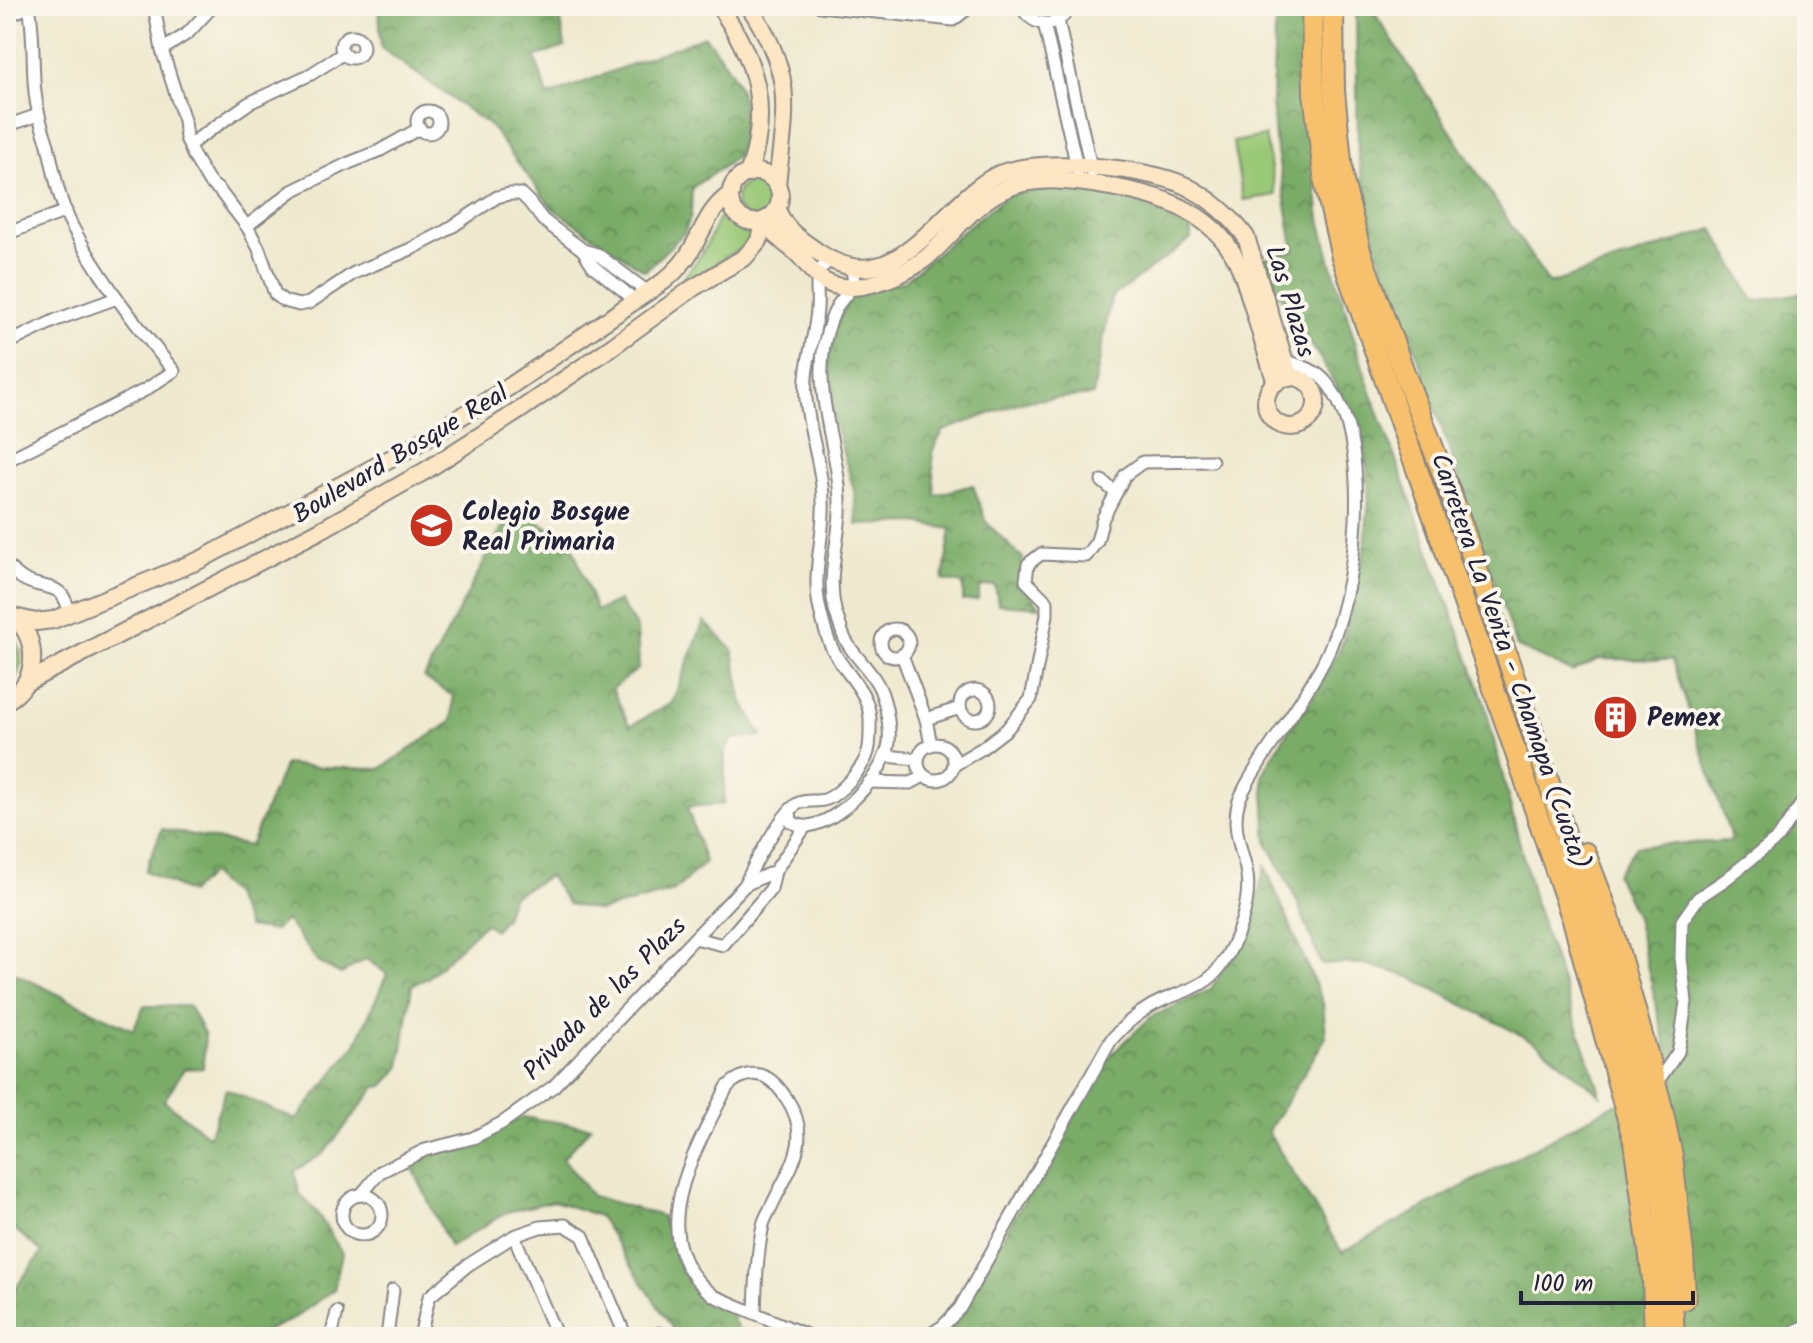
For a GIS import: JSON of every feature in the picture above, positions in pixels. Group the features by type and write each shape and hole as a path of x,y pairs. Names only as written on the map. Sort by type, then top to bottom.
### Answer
{"highway":[{"name":"Carretera La Venta - Chamapa (Cuota)","path":"1312,6 1314,93 1325,183 1342,257 1574,923 1669,1279 1655,1337"},
{"name":"Carretera La Venta - Chamapa (Cuota)","path":"1333,6 1334,91 1343,181 1361,254 1455,505 1587,902 1650,1140 1663,1205 1674,1337"},
{"path":"1530,724 1575,825 1608,913 1655,1085 1672,1156 1669,1279 1687,1337"}],"street":[{"path":"154,6 162,50 193,155 209,182 247,226 275,294 284,301 299,305 309,303 354,273 411,249 444,232 497,197 509,194 521,194 543,220 583,250 597,254 643,297"},
{"path":"162,50 188,33 213,6"},
{"path":"719,6 746,54 758,90 758,143 748,174"},
{"path":"749,6 773,51 783,85 784,112 777,185 780,197 769,217 756,222 742,219 733,208 731,194 736,181 748,174 761,173 777,185"},
{"path":"820,6 953,20 971,6"},
{"path":"1021,6 1027,16 1044,23 1058,21 1071,6"},
{"path":"6,16 29,7 38,115 61,200 72,225 117,298 174,371 145,390 6,461"},
{"path":"1058,21 1086,175"},
{"path":"1044,23 1086,175"},
{"path":"189,145 249,103 311,74 344,53"},
{"path":"6,126 38,115"},
{"path":"247,226 292,191 379,151 420,128"},
{"path":"769,217 830,260 851,267 867,268 905,254 958,204 997,175 1014,168 1033,166 1086,175"},
{"name":"Las Plazas","path":"1139,172 1184,185 1215,203 1233,219 1246,237 1283,360 1283,380 1237,260 1210,225 1175,204 1086,175 1139,172"},
{"path":"769,217 776,235 800,256 816,276 834,286 852,286 886,280 915,266 983,202 1015,184 1086,175"},
{"name":"Boulevard Bosque Real","path":"10,615 36,622 70,615 200,560 410,448 464,416 643,297 680,267 710,214 731,194"},
{"path":"6,234 66,211"},
{"name":"Boulevard Bosque Real","path":"6,701 15,697 27,682 319,531 479,437 693,288 745,257 759,241 769,217"},
{"path":"830,260 816,276 817,314 805,384 806,403 821,472 823,513 817,570 819,607 833,651 864,696 870,715 869,741 868,754 845,787 825,800 800,802 790,810 791,822 805,827 829,820 854,800 878,771 889,747 889,722 880,688 845,639 835,609 832,576 840,495 824,405 824,348 837,307 852,286 854,276 851,267"},
{"path":"6,344 56,320 117,298"},
{"path":"926,1337 943,1326 960,1308 1111,1040 1140,1012 1209,979 1225,959 1241,922 1248,883 1236,829 1239,803 1253,774 1323,662 1345,594 1357,517 1352,447 1343,412 1326,382 1310,369 1283,360"},
{"path":"464,416 479,437"},
{"path":"954,765 952,753 937,744 922,750 918,759 924,776 939,780 949,775 954,765 1007,729 1031,699 1047,602 1026,581 1028,564 1041,554 1086,556 1097,541 1103,518 1125,475 1143,462 1212,461"},
{"path":"1102,481 1116,493"},
{"path":"6,565 26,581 52,587 67,601 70,615"},
{"path":"10,615 30,638 32,668 27,682"},
{"path":"902,655 926,719 931,745"},
{"path":"926,719 960,708"},
{"path":"948,749 981,749"},
{"path":"885,756 918,759"},
{"path":"869,782 911,783 924,776"},
{"path":"1655,1085 1678,1052 1681,1037 1686,1002 1681,958 1682,921 1698,898 1779,837 1807,799"},
{"name":"Privada de las Plazs","path":"361,1195 380,1172 425,1150 473,1138 502,1123 554,1086 745,885 755,862 790,810"},
{"path":"695,938 723,945 771,889 775,871 805,827"},
{"path":"755,862 775,871"},
{"name":"Privada de las Plazs","path":"745,885 775,871"},
{"path":"755,1312 757,1263 764,1222 796,1156 800,1140 798,1122 788,1101 771,1080 751,1074 738,1078 727,1087 690,1167 678,1204 675,1226 679,1250 689,1272 714,1296 811,1337"},
{"path":"420,1337 429,1297 468,1265 514,1236 540,1227 565,1225 583,1236 626,1337"},
{"path":"514,1236 557,1337"},
{"path":"387,1337 393,1290"},
{"path":"331,1337 337,1312"},
{"path":"1784,1337 1807,1325"}],"green space":[{"path":"379,6 559,6 565,47 535,57 548,96 705,36 739,86 743,103 740,149 729,163 692,188 691,215 685,232 645,271 552,208 490,126 381,48"},
{"path":"1025,6 1068,6 1051,19 1037,17"},
{"path":"1276,6 1306,6 1314,170 1320,219 1331,262 1367,381 1484,701 1534,900 1601,1095 1538,1044 1410,977 1365,964 1321,964 1297,901 1267,842 1263,774 1282,740 1314,696 1341,647 1364,553 1369,500 1367,467 1354,418 1275,287 1265,258 1294,251 1275,140 1272,100"},
{"path":"1356,6 1370,6 1549,284 1713,229 1754,301 1807,292 1807,1337 943,1337 1111,1055 1151,1017 1210,990 1250,929 1265,866 1323,1003 1326,1037 1268,1132 1342,1252 1611,1106 1674,1082 1636,917 1616,874 1636,846 1732,841 1672,660 1599,659 1572,672 1516,646 1412,340 1376,248 1358,155"},
{"path":"1265,136 1276,195 1243,200 1233,142"},
{"path":"755,181 768,187 774,200 768,213 755,219 742,213 736,200 742,187"},
{"path":"1059,189 1126,197 1191,225 1191,239 1111,298 1093,395 1024,401 943,431 932,452 935,495 973,485 986,522 1023,558 1019,582 1041,607 998,604 995,585 980,587 978,600 963,601 963,584 943,580 951,529 916,523 857,525 854,490 827,383 831,332 854,292 904,281 1009,194"},
{"path":"728,203 738,222 756,235 748,245 725,257 681,290 676,285 707,244"},
{"path":"527,516 570,539 596,611 619,601 637,628 639,668 612,689 630,726 672,703 704,621 733,650 742,700 762,736 733,739 725,752 724,804 687,807 705,862 674,891 600,911 568,904 549,876 512,896 505,918 494,930 485,923 428,978 412,985 400,1068 383,1086 376,1087 324,1153 295,1171 299,1193 317,1212 342,1253 334,1290 291,1320 252,1337 6,1337 6,1301 42,1252 6,1222 6,969 133,1030 144,1006 189,1006 205,1035 203,1068 184,1069 164,1101 209,1136 226,1089 296,1120 356,1044 387,974 366,959 341,974 318,962 286,920 274,931 248,927 233,895 210,874 190,893 145,871 162,829 250,846 285,764 380,769 452,721 453,696 424,678 502,527"},
{"path":"6,626 17,641 21,658 18,675 6,690"},
{"path":"522,1117 591,1127 563,1158 592,1196 662,1216 682,1272 731,1314 742,1337 678,1337 599,1216 554,1201 507,1212 450,1247 410,1162 434,1152 473,1143"}],"place":[{"name":"Colegio Bosque Real Primaria","path":"431,526"},
{"name":"Pemex","path":"1616,717"}]}
